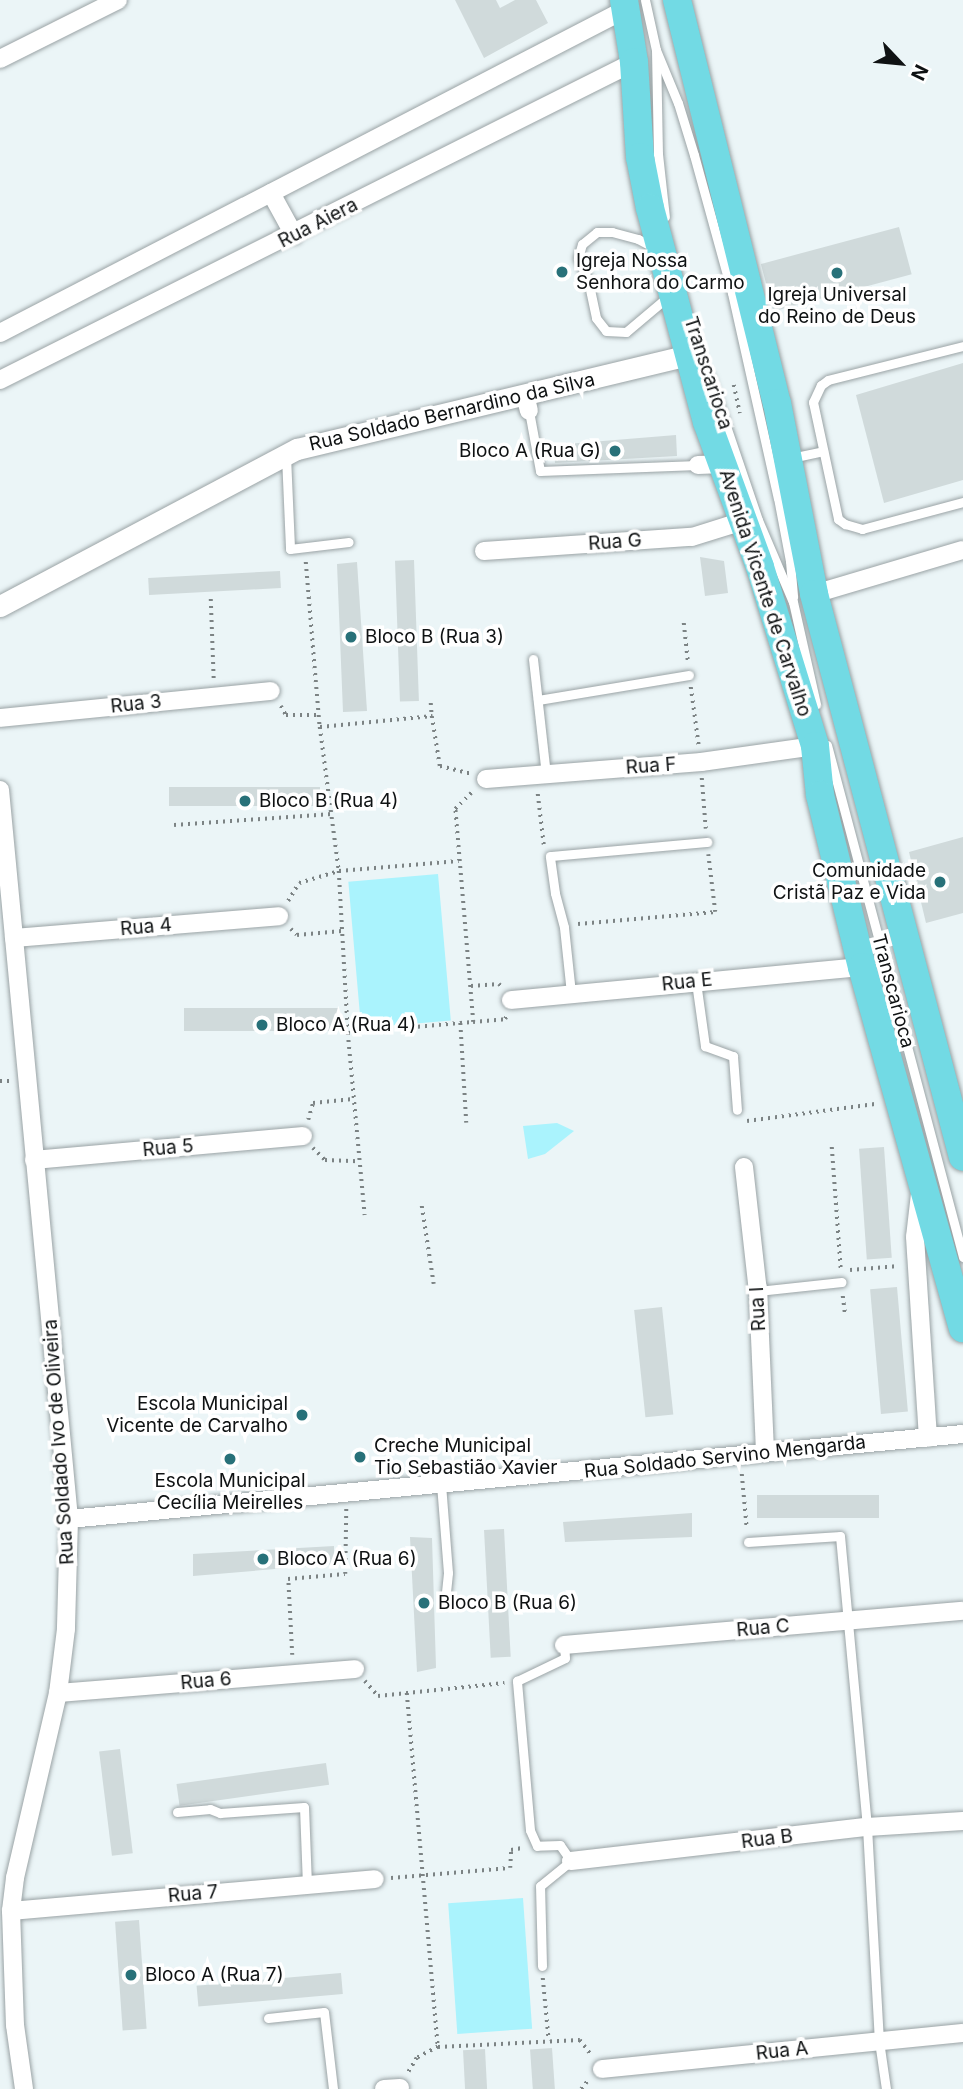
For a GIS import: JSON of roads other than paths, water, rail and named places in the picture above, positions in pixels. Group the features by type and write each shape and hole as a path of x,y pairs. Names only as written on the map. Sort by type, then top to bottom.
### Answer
{"main road":[{"name":"Avenida Vicente de Carvalho","path":"677,0 788,459 803,598 963,1154"},
{"name":"Avenida Vicente de Carvalho","path":"632,3 645,56 640,157 672,294 696,351 710,465 743,521 820,741 820,795 862,967 963,1328"}],"street":[{"path":"0,59 118,0"},
{"path":"0,333 632,3"},
{"name":"Rua Aiera","path":"0,380 294,235 645,56"},
{"path":"271,193 294,235"},
{"name":"Rua Soldado Bernardino da Silva","path":"0,606 286,453 345,435 527,403 696,351"},
{"name":"Rua G","path":"484,551 691,537 743,521"},
{"path":"803,598 963,550"},
{"name":"Rua 3","path":"0,718 271,691"},
{"name":"Rua F","path":"486,779 701,762 820,741"},
{"name":"Rua Soldado Ivo de Oliveira","path":"0,790 69,1519 66,1629 58,1693 15,1878 11,1911 7,2026 24,2089"},
{"name":"Rua 4","path":"14,938 279,916"},
{"name":"Rua E","path":"512,1000 862,967"},
{"name":"Rua 5","path":"34,1160 303,1136"},
{"name":"Rua I","path":"744,1167 758,1291 765,1452"},
{"name":"Avenida Vicente de Carvalho","path":"922,1184 915,1237 928,1438"},
{"name":"Rua Soldado Servino Mengarda","path":"69,1519 963,1434"},
{"name":"Rua C","path":"564,1645 963,1611"},
{"name":"Rua 6","path":"58,1693 355,1669"},
{"name":"Rua B","path":"571,1861 867,1827 963,1821"},
{"name":"Rua 7","path":"11,1911 375,1879"},
{"name":"Rua A","path":"602,2069 963,2033"}],"lane":[{"name":"Transcarioca","path":"645,56 666,223 696,351 758,520 803,598"},
{"name":"Transcarioca","path":"645,56 690,142 732,293 790,561 803,598 818,709"},
{"path":"661,251 624,234 597,232 589,236 578,254 588,280 596,318 606,331 626,332 672,294"},
{"path":"963,346 828,380 821,385 813,402 838,519 853,528 862,529 963,502"},
{"path":"527,403 540,471 710,465"},
{"path":"788,459 823,451"},
{"path":"286,453 290,549 349,542"},
{"path":"533,659 538,700 541,774"},
{"path":"538,700 689,675"},
{"name":"Transcarioca","path":"820,741 963,1257"},
{"path":"571,993 564,925 550,856 707,842"},
{"path":"696,981 705,1046 733,1056 737,1110"},
{"path":"758,1291 842,1282"},
{"path":"441,1484 448,1573 445,1602"},
{"path":"748,1542 840,1536 850,1621 867,1827 879,2041 886,2089"},
{"path":"542,1966 540,1886 571,1861 560,1845 537,1846 530,1830 517,1681 565,1658 564,1645"},
{"path":"177,1812 210,1809 220,1813 304,1807 307,1884"},
{"path":"268,2018 324,2012 333,2089"}],"place":[{"name":"Igreja Nossa Senhora do Carmo","path":"562,272"},
{"name":"Igreja Universal do Reino de Deus","path":"837,273"},
{"name":"Bloco A (Rua G)","path":"615,451"},
{"name":"Bloco B (Rua 3)","path":"351,637"},
{"name":"Bloco B (Rua 4)","path":"245,801"},
{"name":"Comunidade Cristã Paz e Vida","path":"940,882"},
{"name":"Bloco A (Rua 4)","path":"262,1025"},
{"name":"Escola Municipal Vicente de Carvalho","path":"302,1415"},
{"name":"Creche Municipal Tio Sebastião Xavier","path":"360,1457"},
{"name":"Escola Municipal Cecília Meirelles","path":"230,1459"},
{"name":"Bloco A (Rua 6)","path":"263,1559"},
{"name":"Bloco B (Rua 6)","path":"424,1603"},
{"name":"Bloco A (Rua 7)","path":"131,1975"}]}
